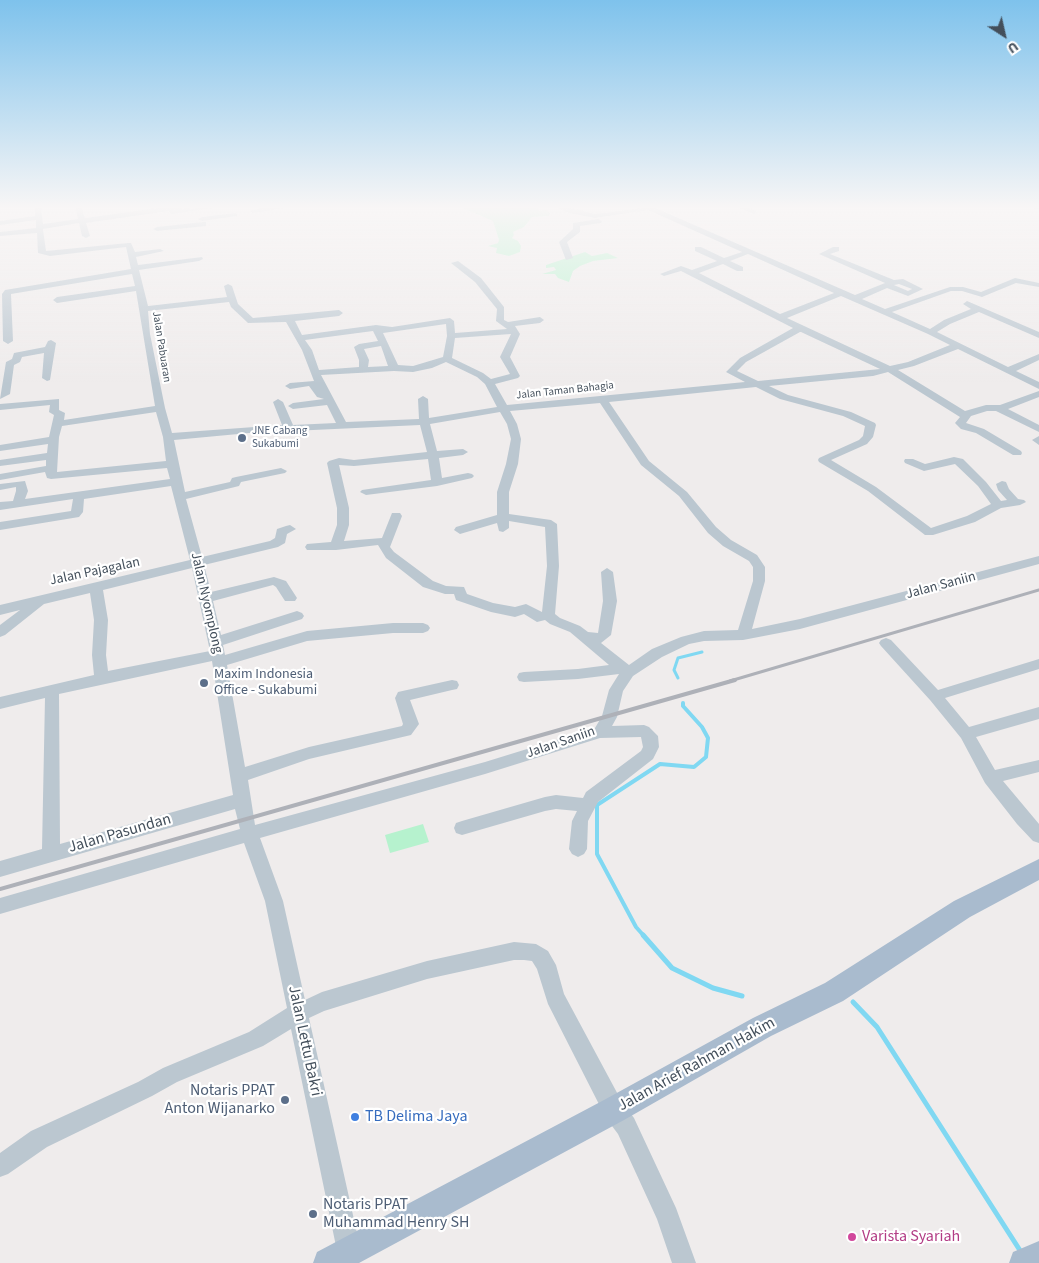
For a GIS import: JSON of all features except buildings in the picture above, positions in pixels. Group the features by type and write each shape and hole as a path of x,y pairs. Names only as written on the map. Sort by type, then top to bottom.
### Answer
{"main road":[{"name":"Jalan Arief Rahman Hakim","path":"339,1257 614,1110 754,1032 834,992 962,909 1039,869"},
{"path":"1024,1263 1039,1256"}],"street":[{"path":"8,341 6,294 8,292 125,266"},
{"name":"Jalan Pabuaran","path":"134,266 144,309 146,334 160,408 168,438"},
{"path":"459,266 478,280 501,309 499,320 514,331 516,337 505,357 515,375 510,378 488,382"},
{"path":"692,273 709,266"},
{"path":"713,266 728,273"},
{"path":"733,266 740,269"},
{"path":"784,266 959,345 1039,386"},
{"path":"853,266 893,283"},
{"path":"664,274 681,268 692,273 800,328 890,369 935,399 966,415"},
{"path":"871,274 886,268"},
{"path":"856,298 909,277"},
{"path":"886,311 950,289 964,289 982,295 1016,280 1039,285"},
{"path":"228,286 234,305 251,321 339,313"},
{"path":"57,300 138,288"},
{"path":"780,317 843,292"},
{"path":"144,309 232,299"},
{"path":"967,304 1039,335"},
{"path":"931,332 947,322 978,309"},
{"path":"290,318 291,325 307,350 315,373 341,427"},
{"path":"506,325 540,320"},
{"path":"300,338 373,328 392,330 449,321 451,336 447,359"},
{"path":"800,328 743,360 732,371 732,374 784,397 847,414 871,425 868,437 863,442 822,459 872,490 929,532 971,519 998,505 1017,502 1004,490 1002,484"},
{"path":"378,330 394,368"},
{"path":"451,336 514,331"},
{"path":"363,370 364,360 359,347 384,343"},
{"path":"0,358 50,345 47,378"},
{"name":"Jalan Taman Bahagia","path":"168,438 249,430 289,430 424,422 502,409 873,373 929,358 959,345"},
{"path":"17,355 17,360 9,364 5,394 0,396 0,407 55,401 54,412 60,412 53,440 51,472"},
{"path":"1010,370 1039,357"},
{"path":"315,373 424,368 447,359 480,375 488,382 512,424 516,439 512,464 504,492 504,522"},
{"path":"290,386 311,383 327,402 341,427"},
{"path":"1017,454 980,430 970,429 960,423 965,419 966,415 986,408 998,408 1039,394"},
{"path":"423,399 424,422 434,456 437,483"},
{"path":"603,400 645,463 683,494 712,530 727,543 753,558 759,567 759,581 743,635"},
{"path":"278,402 289,430"},
{"path":"293,406 327,402"},
{"path":"58,424 160,408"},
{"path":"998,408 1039,429"},
{"name":"Jalan Nyomplong","path":"168,438 176,482 218,653 239,776 241,800"},
{"path":"0,448 53,440"},
{"path":"336,546 343,525 344,513 333,463 339,461 354,463 463,452"},
{"path":"0,463 52,456"},
{"path":"909,461 924,468 957,460 971,472 998,505"},
{"path":"0,477 173,464"},
{"path":"180,497 235,484 236,480 281,471"},
{"path":"0,487 21,483 51,472"},
{"path":"366,492 437,483 468,476"},
{"path":"0,506 76,494 79,496 176,482"},
{"path":"18,503 22,491 21,483"},
{"path":"0,526 71,515 77,512 79,496"},
{"path":"396,516 384,547 388,553 405,564 416,575 435,587 445,590 459,590 461,597 500,609 515,612 526,609 537,617 548,615"},
{"path":"460,530 504,522 551,524 553,566 548,615"},
{"name":"Jalan Pajagalan","path":"0,610 44,598 96,589 274,544 281,540 281,532 290,529"},
{"path":"311,547 386,541"},
{"name":"Jalan Saniin","path":"249,834 485,768 600,732 609,717 616,690 626,670 686,640 704,636 743,635 800,624 1039,560"},
{"path":"584,637 600,638 604,635 610,601 607,572"},
{"path":"206,598 274,581 281,584 290,598"},
{"path":"96,589 101,620 99,655 102,678"},
{"path":"0,632 44,598"},
{"path":"548,615 555,621 571,626 626,670"},
{"path":"218,653 297,616"},
{"path":"0,704 102,678 307,636 393,628 423,628"},
{"path":"886,643 935,696 966,734 991,778 1039,836"},
{"path":"935,696 1039,664"},
{"path":"524,677 626,670"},
{"path":"239,776 310,753 406,731 409,729 410,724 403,696 452,685"},
{"path":"51,854 52,692"},
{"path":"966,734 1010,723 1039,713"},
{"path":"578,849 580,821 586,805 599,790 647,755 651,747 650,736 644,731 600,732"},
{"path":"991,778 1039,766"},
{"name":"Jalan Pasundan","path":"0,868 241,800"},
{"name":"Jalan Lettu Bakri","path":"241,800 249,834 274,901 298,1013 339,1257"},
{"path":"462,828 545,804 556,802 586,805"},
{"path":"0,906 249,834"},
{"path":"0,1166 39,1139 145,1089 170,1075 256,1039 298,1013 327,1000 427,970 514,951 536,953 542,957 555,997 614,1110 626,1126 668,1216 684,1263"}],"green space":[{"path":"546,266 580,266 573,271 569,282 558,278 555,274 542,274 556,270 554,267 546,268"},
{"path":"423,824 429,842 390,853 385,835"}],"waterway":[{"path":"678,678 674,670 678,658 702,652"},
{"path":"644,936 636,927 597,854 597,805 660,764 694,767 706,757 708,738 702,727 683,706 683,703"},
{"path":"643,935 672,968 713,988 742,996"},
{"path":"853,1002 877,1027 1021,1252"}],"railway":[{"path":"730,681 1039,590"},
{"path":"0,889 735,680"}],"place":[{"name":"JNE Cabang Sukabumi","path":"242,438"},
{"name":"Maxim Indonesia Office - Sukabumi","path":"204,683"},
{"name":"Notaris PPAT Anton Wijanarko","path":"285,1100"},
{"name":"TB Delima Jaya","path":"355,1117"},
{"name":"Notaris PPAT Muhammad Henry SH","path":"313,1214"},
{"name":"Varista Syariah","path":"852,1237"}]}
